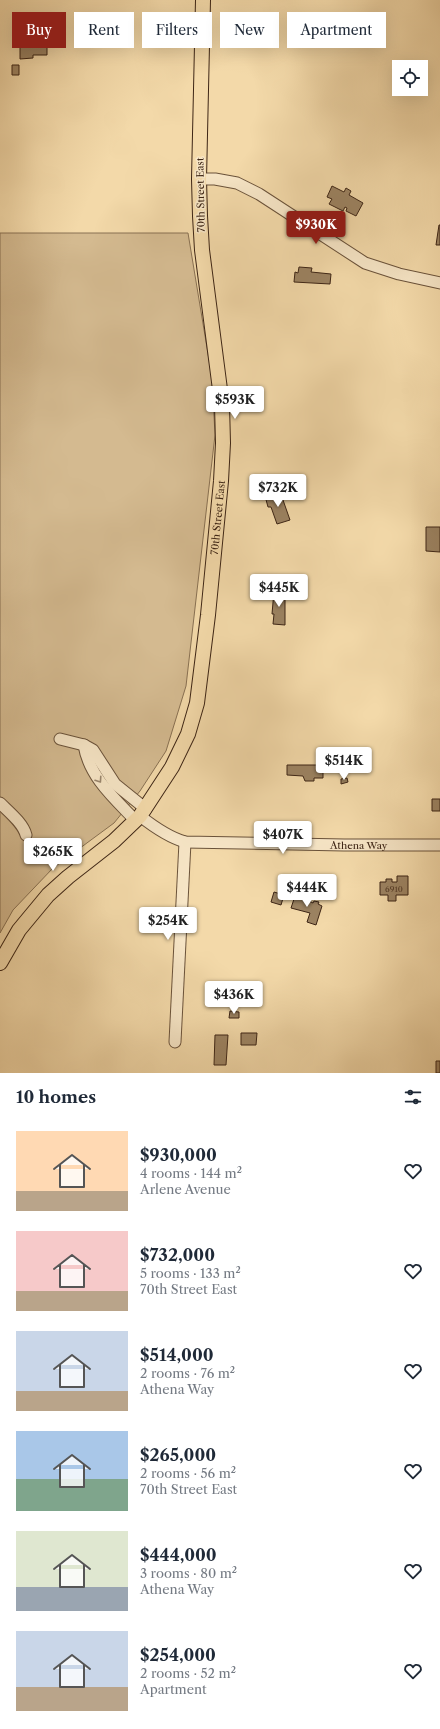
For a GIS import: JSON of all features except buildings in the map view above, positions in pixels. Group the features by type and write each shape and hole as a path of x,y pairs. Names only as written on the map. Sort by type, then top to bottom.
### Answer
{"main road":[{"name":"70th Street East","path":"0,963 19,930 48,895 68,877 114,841 141,815 172,767 185,741 198,703 221,481 222,405 202,250 199,179 203,0"}],"street":[{"path":"199,179 215,179 237,183 259,194 365,262 399,274 440,283"},
{"name":"Athena Way","path":"60,739 84,745 93,750 115,784 141,815 159,830 174,839 185,842 440,845"},
{"path":"0,803 14,816 25,831 26,836"},
{"path":"175,1042 185,842"}],"shaded area":[{"path":"0,233 188,233 212,378 215,435 186,686 166,751 140,791 114,823 53,868 13,910 0,933"}]}
